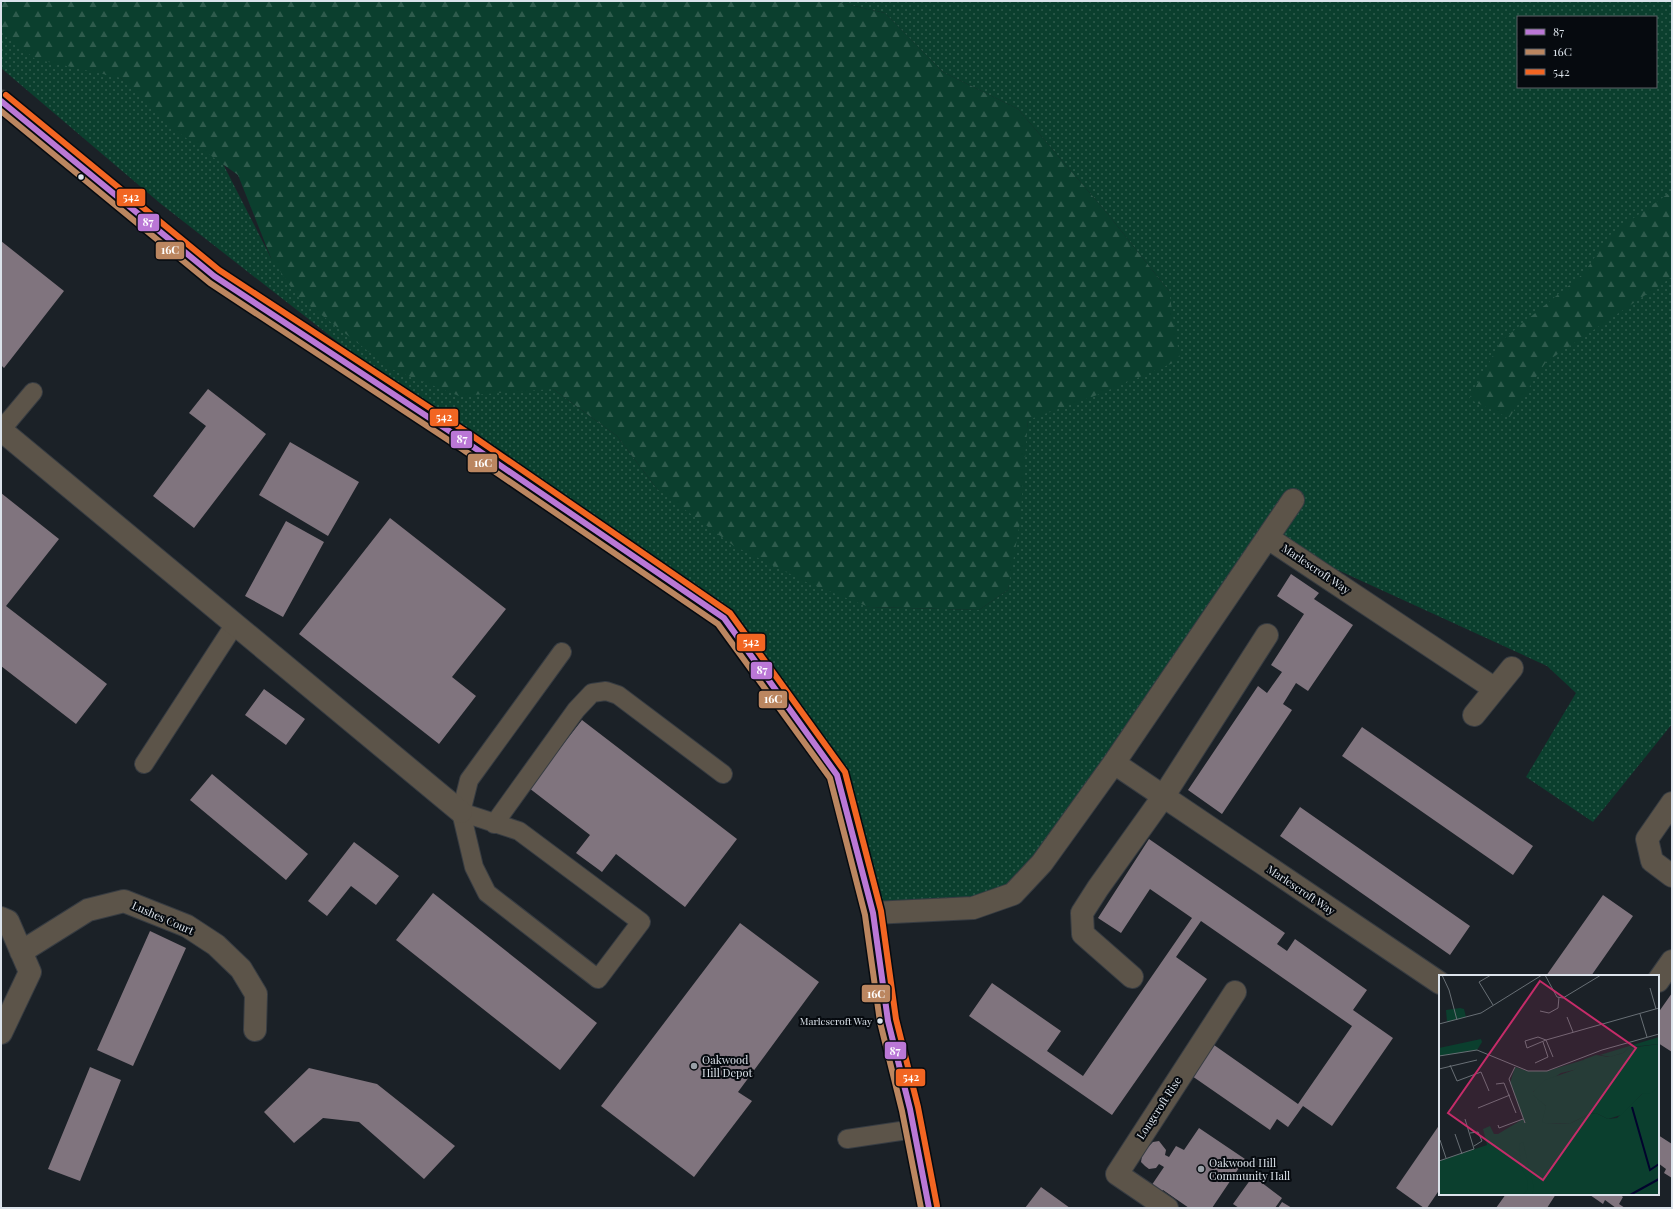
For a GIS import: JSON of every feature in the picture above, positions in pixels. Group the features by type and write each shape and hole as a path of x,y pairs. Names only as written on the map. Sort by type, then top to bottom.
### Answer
{"street":[{"path":"1,101 214,276 466,442 724,618 837,774 873,913 888,1021 914,1129 929,1208"},
{"path":"1,430 461,812"},
{"path":"873,913 973,908 1013,894 1042,863 1114,764 1293,500"},
{"name":"Marlescroft Way","path":"1268,538 1495,689"},
{"path":"1132,977 1083,934 1082,912 1163,797 1267,635"},
{"path":"1474,715 1512,668"},
{"name":"Marlescroft Way","path":"1114,764 1439,982"},
{"path":"1672,803 1647,839 1652,861 1672,876"},
{"name":"Lushes Court","path":"21,952 88,910 124,901 186,926 221,949 241,969 256,994 255,1030"},
{"path":"1,918 8,921 30,972 1,1033"},
{"path":"1659,980 1672,961"},
{"name":"Longcroft Rise","path":"1167,1208 1117,1174 1235,992"}],"lane":[{"path":"1,430 32,392"},
{"path":"144,764 235,624"},
{"path":"461,812 519,831 641,922 598,979 487,893 474,866 461,812 469,780 562,652"},
{"path":"494,824 576,710 592,693 606,691 618,695 723,774"},
{"path":"847,1139 914,1129"}],"green space":[{"path":"1,1 833,1 885,13 943,72 1018,109 1107,213 1169,291 1180,360 1097,395 1028,420 1020,522 1008,590 979,610 869,607 808,583 734,546 657,489 617,436 553,389 459,396 391,369 297,296 271,258 238,175 179,133 121,78 35,59 1,30"},
{"path":"833,1 1672,1 1672,724 1593,822 1526,777 1576,693 1547,666 1268,538 1013,894 873,913 837,775 724,618 466,442 161,204 1,68 1,25 121,78 223,164 271,258 553,389 617,436 657,489 869,607 979,610 1008,590 1028,420 1169,291 1107,213 1018,109 943,72 885,13"},
{"path":"1672,191 1672,277 1546,362 1509,418 1469,399 1501,341 1583,274 1611,234"}],"building":[{"path":"1,241 64,291 4,368 1,365"},
{"path":"208,389 266,434 194,528 153,496 206,426 189,413"},
{"path":"290,442 359,482 328,536 259,495"},
{"path":"1,493 59,539 6,606 107,684 76,724 1,666"},
{"path":"390,518 506,609 452,677 476,696 439,744 299,634"},
{"path":"286,521 324,542 283,617 245,596"},
{"path":"1291,574 1319,593 1314,599 1353,625 1308,691 1296,683 1283,704 1292,710 1222,814 1188,790 1258,686 1267,693 1282,672 1271,665 1304,614 1277,596"},
{"path":"264,689 305,719 286,745 245,715"},
{"path":"582,720 737,839 685,907 616,854 602,872 576,853 590,835 529,788"},
{"path":"1362,727 1533,846 1513,875 1342,756"},
{"path":"212,774 308,854 286,880 190,800"},
{"path":"1300,807 1470,926 1450,955 1280,836"},
{"path":"1149,839 1285,933 1277,944 1287,951 1295,939 1367,990 1353,1010 1393,1038 1332,1126 1303,1106 1288,1127 1277,1119 1270,1130 1192,1076 1214,1045 1298,1104 1352,1026 1201,921 1176,957 1207,979 1112,1115 969,1016 992,983 1061,1031 1047,1051 1083,1076 1192,918 1150,889 1121,933 1098,918"},
{"path":"354,842 399,876 376,905 351,886 327,916 308,901"},
{"path":"433,893 597,1023 560,1070 396,940"},
{"path":"1603,895 1633,916 1592,975 1547,975"},
{"name":"Oakwood Hill Depot","path":"740,923 819,982 738,1092 752,1101 694,1177 601,1106"},
{"path":"150,931 186,948 133,1066 97,1050"},
{"path":"1672,993 1672,1052 1659,1044 1659,1012"},
{"path":"90,1067 121,1080 80,1181 48,1169"},
{"path":"309,1068 377,1084 455,1146 424,1179 359,1122 323,1118 294,1143 264,1112"},
{"path":"1439,1125 1439,1190 1427,1208 1424,1208 1396,1188"},
{"name":"Oakwood Hill Community Hall","path":"1199,1128 1245,1159 1212,1208 1189,1208 1163,1190 1161,1192 1147,1192 1164,1167 1159,1164 1156,1168 1149,1169 1141,1162 1142,1156 1147,1148 1153,1142 1159,1141 1166,1150 1165,1155 1169,1157 1176,1146 1184,1150"},
{"path":"1659,1136 1672,1144 1672,1178 1664,1173 1666,1169 1659,1164"},
{"path":"1253,1176 1282,1198 1275,1208 1239,1208 1233,1204"},
{"path":"1041,1187 1070,1208 1025,1208"},
{"path":"1505,1195 1555,1195 1547,1208 1496,1208"},
{"path":"1590,1195 1620,1195 1623,1197 1619,1204 1625,1208 1616,1208 1605,1200 1603,1204"},
{"path":"1282,1202 1292,1208 1278,1208"}],"transit line":[{"name":"542","path":"6,95 219,270 471,435 730,613 845,772 881,911 896,1019 918,1107 937,1206"},
{"name":"87","path":"1,101 214,276 466,442 724,618 837,775 873,913 888,1021 910,1109 929,1208"},
{"name":"16C","path":"1,111 210,283 462,449 718,624 830,778 865,915 880,1022 902,1111 921,1208"}],"place":[{"name":"Marlescroft Way","path":"880,1021"},
{"name":"Oakwood Hill Depot","path":"694,1066"},
{"name":"Oakwood Hill Community Hall","path":"1201,1169"}]}
